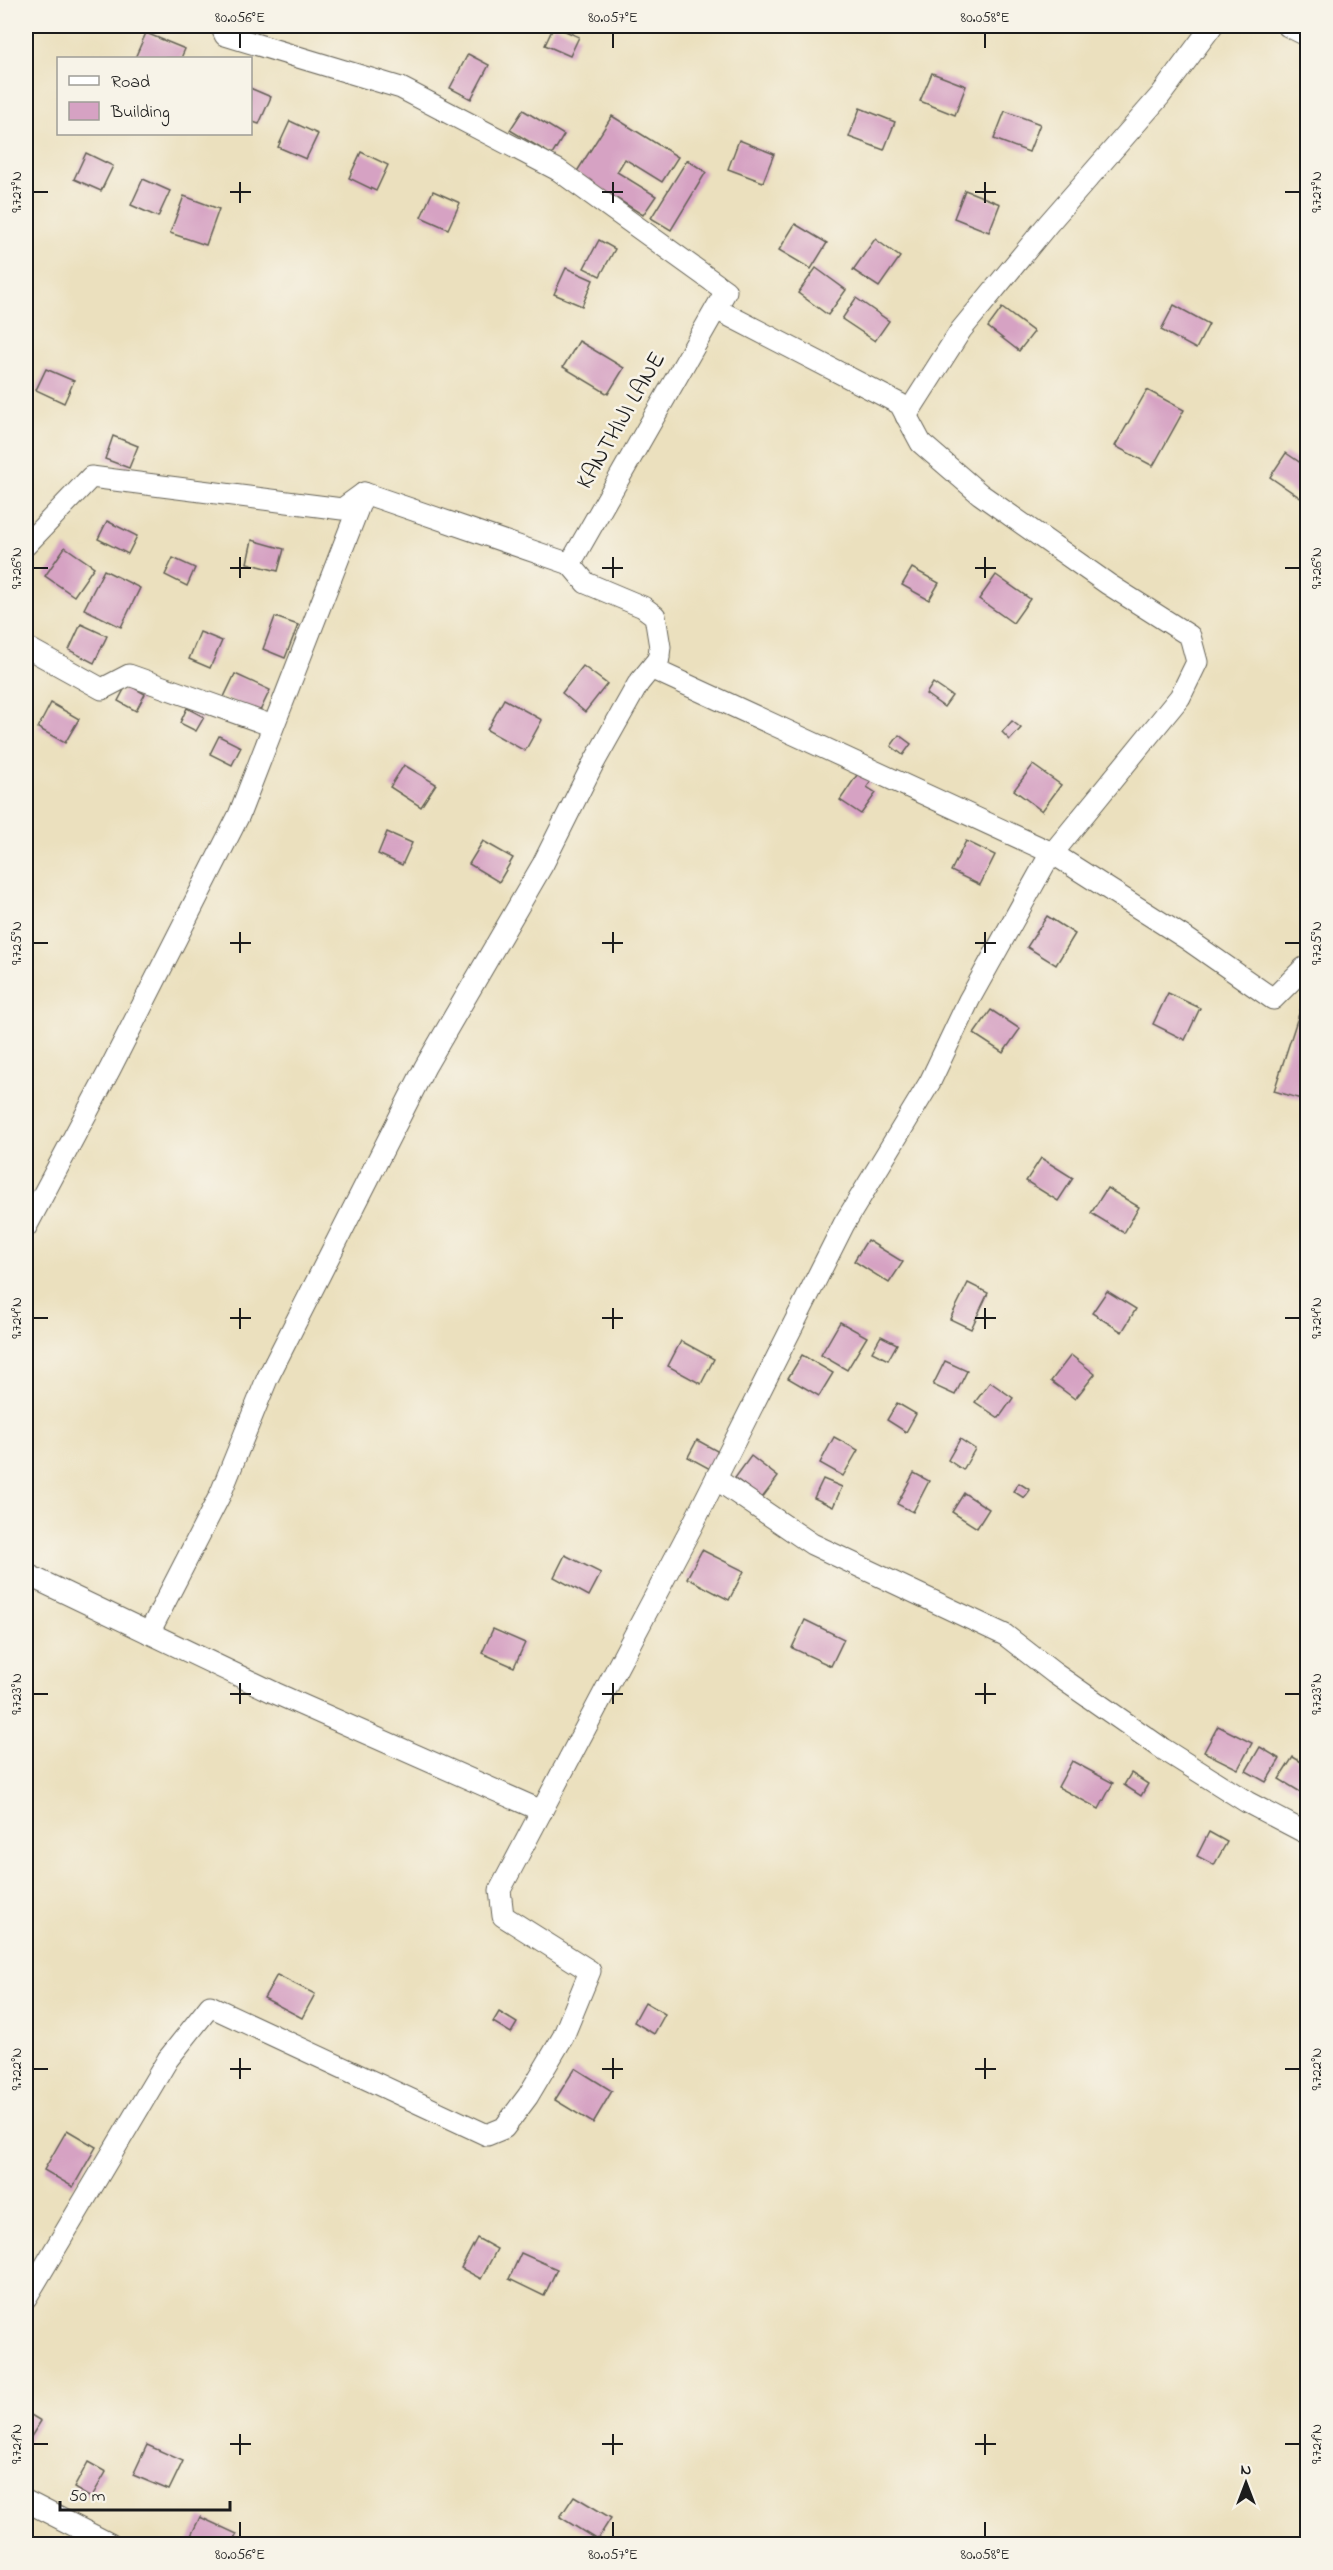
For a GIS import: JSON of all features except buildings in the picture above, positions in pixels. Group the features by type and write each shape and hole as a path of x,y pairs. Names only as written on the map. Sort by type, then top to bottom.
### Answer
{"street":[{"name":"KANTHIJI LANE","path":"221,26 225,34 400,88 558,170 726,291 570,564"},
{"path":"906,416 961,330 1048,224 1160,96 1212,26"},
{"path":"1288,26 1308,36"},
{"path":"26,2298 168,2059 210,2006 487,2135 504,2128 528,2096 563,2037 590,1971 503,1916 500,1890 716,1479 844,1224 930,1082 969,999 1052,853 1180,697 1197,662 1190,636 1108,584 980,494 921,442 900,404 716,309"},
{"path":"26,545 91,477 342,509 364,493"},
{"path":"364,493 570,564 586,583 643,607 655,616 660,647 657,671 1052,853 1187,939 1273,999 1304,968 1308,969"},
{"path":"26,1227 110,1069 233,825 364,493"},
{"path":"26,646 102,689 129,675 273,726"},
{"path":"149,1633 220,1495 267,1379 425,1067 543,864 592,766 638,684 659,658"},
{"path":"716,1479 812,1544 1005,1635 1054,1673 1163,1749 1247,1802 1308,1834"},
{"path":"26,1574 275,1693 542,1811"},
{"path":"26,2501 110,2544"}]}
